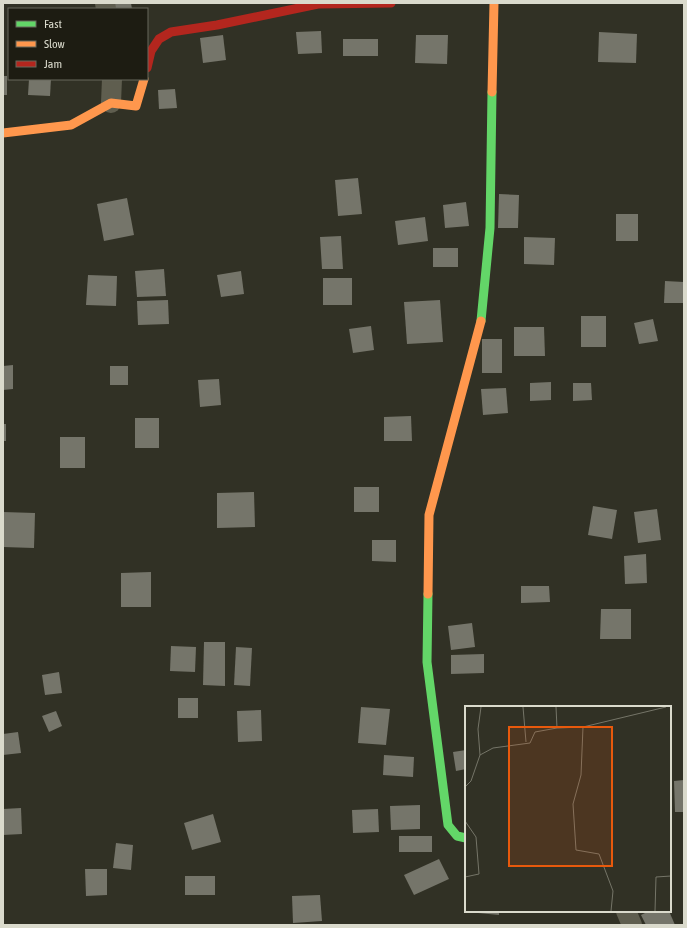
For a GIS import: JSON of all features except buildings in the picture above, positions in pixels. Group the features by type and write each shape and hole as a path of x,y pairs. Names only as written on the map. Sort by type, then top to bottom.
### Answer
{"street":[{"path":"148,64 151,51 159,39 171,32 217,25 318,3 391,3"},
{"path":"465,838 457,836 448,825 427,662 429,515 482,318 490,228 494,3"},
{"path":"111,102 112,80"},
{"path":"3,133 71,125 111,102 136,106 144,80"},
{"path":"626,912 632,925"}],"traffic: fast":[{"path":"481,321 490,228 492,92"},
{"path":"428,594 427,662 448,825 457,836 465,838"}],"traffic: slow":[{"path":"492,92 494,3"},
{"path":"3,133 71,125 111,103 136,106 144,80"},
{"path":"428,594 429,515 481,321"}],"traffic: jam":[{"path":"148,64 151,51 159,39 171,32 217,25 318,4 391,3"}]}
